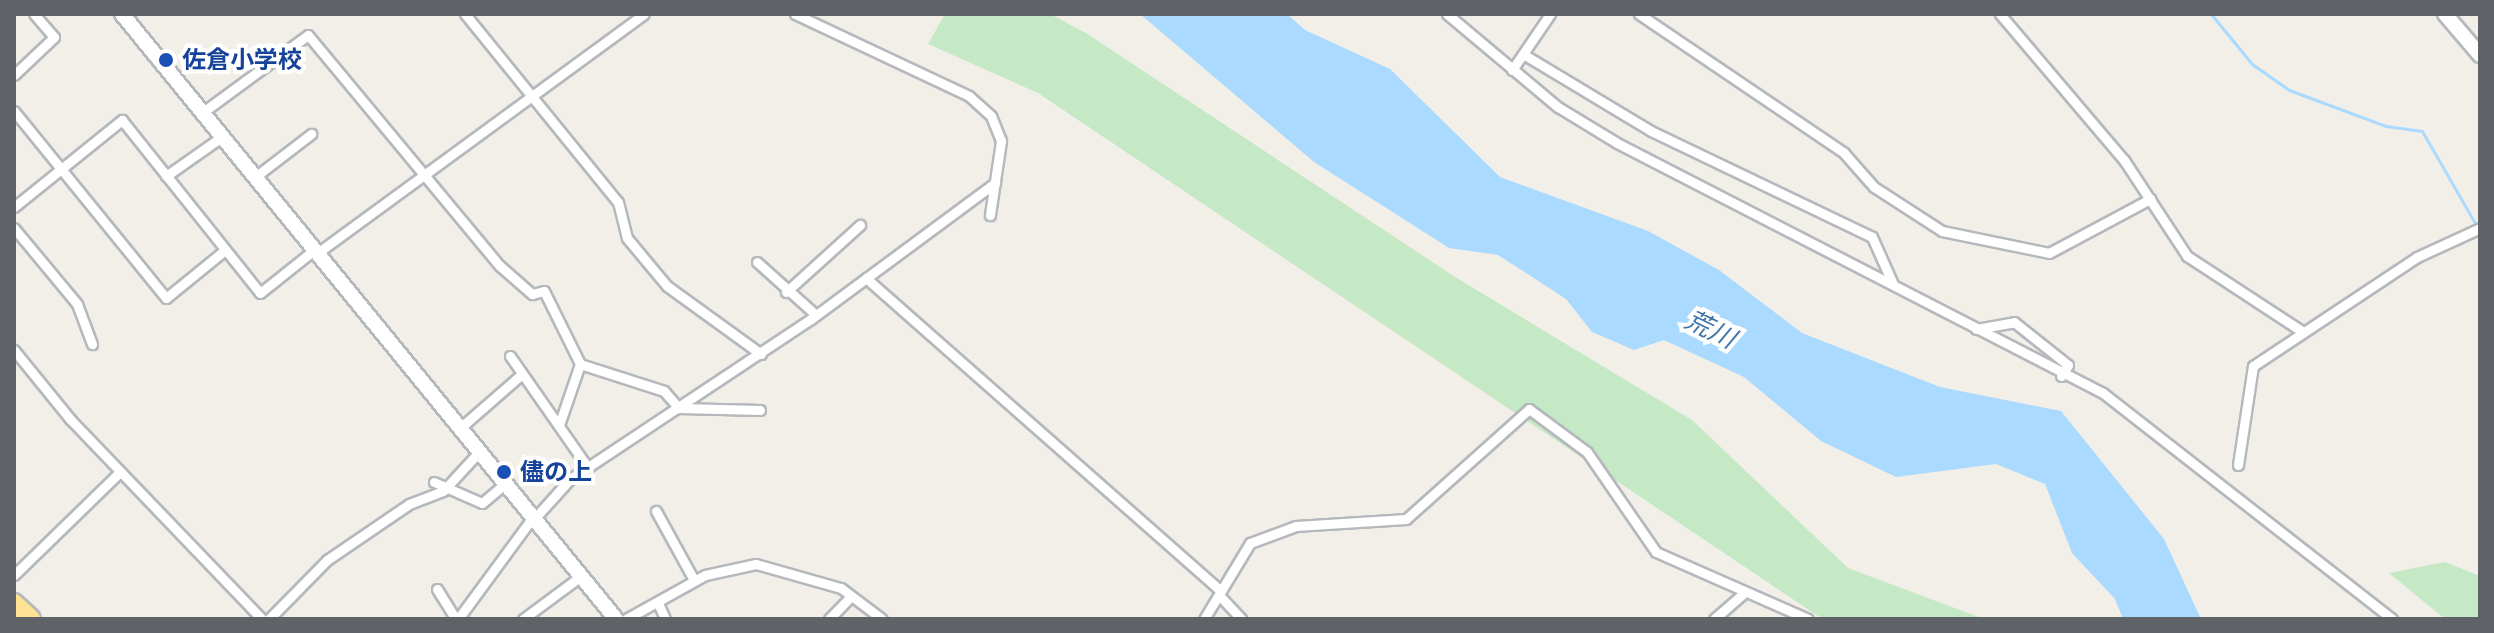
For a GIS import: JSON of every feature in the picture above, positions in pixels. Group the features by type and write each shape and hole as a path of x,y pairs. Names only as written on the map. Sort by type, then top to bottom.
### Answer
{"highway":[{"path":"14,603 31,619"}],"street":[{"path":"14,75 54,37 34,14"},
{"path":"122,14 616,619"},
{"path":"465,14 618,202 627,238 667,286 761,354"},
{"path":"14,207 122,120 260,293 644,14"},
{"path":"795,14 980,105 1001,141 990,215"},
{"path":"1447,14 1512,70 1630,151 1893,282 2061,376 2111,399 2392,619"},
{"path":"1512,70 1550,14"},
{"path":"1639,14 1844,153 1874,187 1942,231 2049,253 2150,199"},
{"path":"2000,14 2150,199 2205,274 2303,332"},
{"path":"2445,14 2480,55"},
{"path":"203,112 308,35 500,266 532,294 544,291 580,364 559,425"},
{"path":"1523,54 1651,131 1872,237 1893,282"},
{"path":"14,111 166,298 225,250"},
{"path":"255,177 311,134"},
{"path":"166,176 223,136"},
{"path":"437,589 457,619 533,518 588,468 761,354 995,183"},
{"path":"786,292 860,225"},
{"path":"14,228 77,304 92,344"},
{"path":"2238,465 2250,369 2417,257 2480,228"},
{"path":"757,262 786,292 816,315"},
{"path":"866,278 1220,593 1241,619"},
{"path":"1976,329 2014,322 2068,365 2061,376"},
{"path":"14,350 120,472 262,619"},
{"path":"510,356 588,468"},
{"path":"580,364 664,391 679,408 760,410"},
{"path":"460,428 522,374"},
{"path":"1204,619 1250,543 1270,532 1406,519 1529,409 1587,452 1656,552 1743,594 1808,619"},
{"path":"269,619 327,560 446,488 479,452"},
{"path":"14,575 120,472"},
{"path":"434,482 482,503 505,484"},
{"path":"656,511 694,580"},
{"path":"626,619 694,580 756,564 841,588 849,598 882,619"},
{"path":"523,619 581,576"},
{"path":"1714,619 1743,594"},
{"path":"829,619 849,598"},
{"path":"658,603 665,619"}],"green space":[{"path":"945,14 1050,14 1086,33 1455,277 1692,420 1848,568 1984,619 1821,618 1038,93 928,44"},
{"path":"2445,562 2480,576 2480,619 2445,619 2389,573"}],"water":[{"name":"荒川","path":"1140,14 1287,14 1305,30 1390,69 1500,177 1648,231 1719,270 1802,333 1940,387 2061,411 2164,539 2201,619 2123,619 2115,599 2072,553 2045,484 1996,464 1896,477 1821,441 1744,377 1664,340 1634,350 1592,332 1566,299 1498,255 1449,248 1314,162"}],"waterway":[{"path":"2211,14 2252,64 2289,90 2386,126 2422,131 2476,225"}],"place":[{"name":"佐倉小学校","path":"166,60"},
{"name":"儘の上","path":"504,472"}]}
